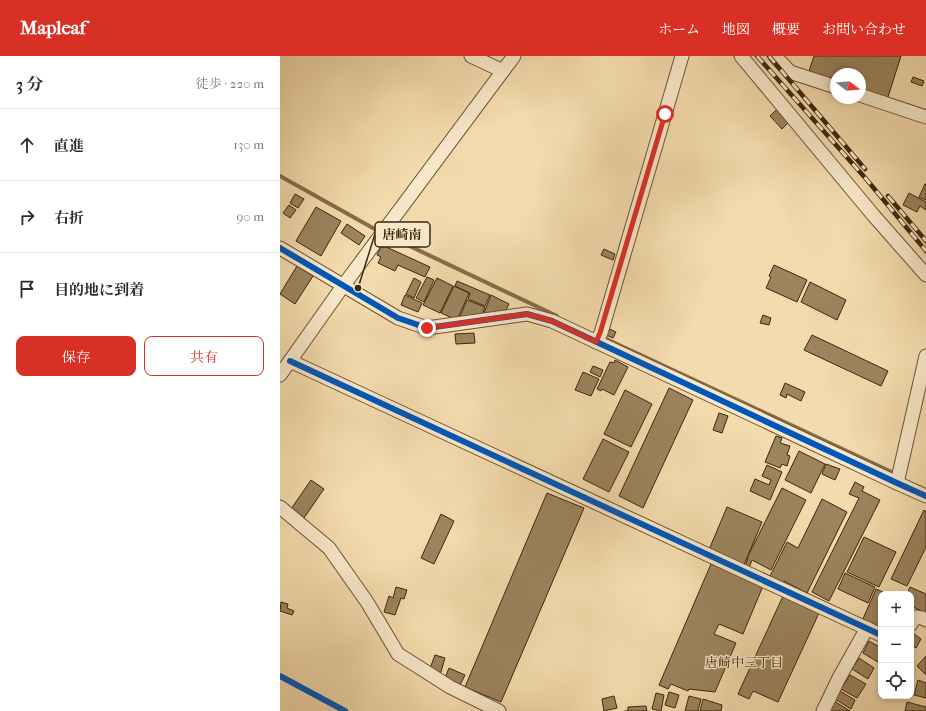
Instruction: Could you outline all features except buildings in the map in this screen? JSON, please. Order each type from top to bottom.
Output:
[{"type":"street","points":[[471,56],[503,71]]},
{"type":"street","points":[[280,375],[343,286],[514,56]]},
{"type":"street","points":[[596,342],[600,333],[682,56]]},
{"type":"street","points":[[741,56],[926,275]]},
{"type":"street","points":[[775,56],[790,72],[830,85]]},
{"type":"street","points":[[866,97],[926,117]]},
{"type":"street","points":[[280,248],[398,318],[427,328],[527,314],[552,321],[926,496]]},
{"type":"street","points":[[897,483],[926,356]]},
{"type":"street","points":[[290,361],[878,634]]},
{"type":"street","points":[[280,507],[329,548],[366,602],[398,654],[450,686],[499,711]]},
{"type":"street","points":[[914,619],[915,617],[926,620]]},
{"type":"street","points":[[823,711],[839,678],[867,628]]},
{"type":"waterway","points":[[280,176],[380,232],[557,316]]},
{"type":"waterway","points":[[602,337],[896,474]]},
{"type":"railway","points":[[757,56],[867,180],[926,251]]},
{"type":"railway","points":[[769,56],[865,169]]},
{"type":"railway","points":[[888,196],[926,241]]},
{"type":"cycle path","points":[[280,248],[398,318],[427,328],[527,314],[552,321],[926,496]]},
{"type":"cycle path","points":[[290,361],[878,634]]},
{"type":"cycle path","points":[[280,676],[345,711]]},
{"type":"place","name":"唐崎南","points":[[358,288]]},
{"type":"district","name":"唐崎中三丁目","points":[[744,662]]},
{"type":"route","points":[[427,328],[527,314],[552,321],[596,342],[600,333],[665,114]]}]
